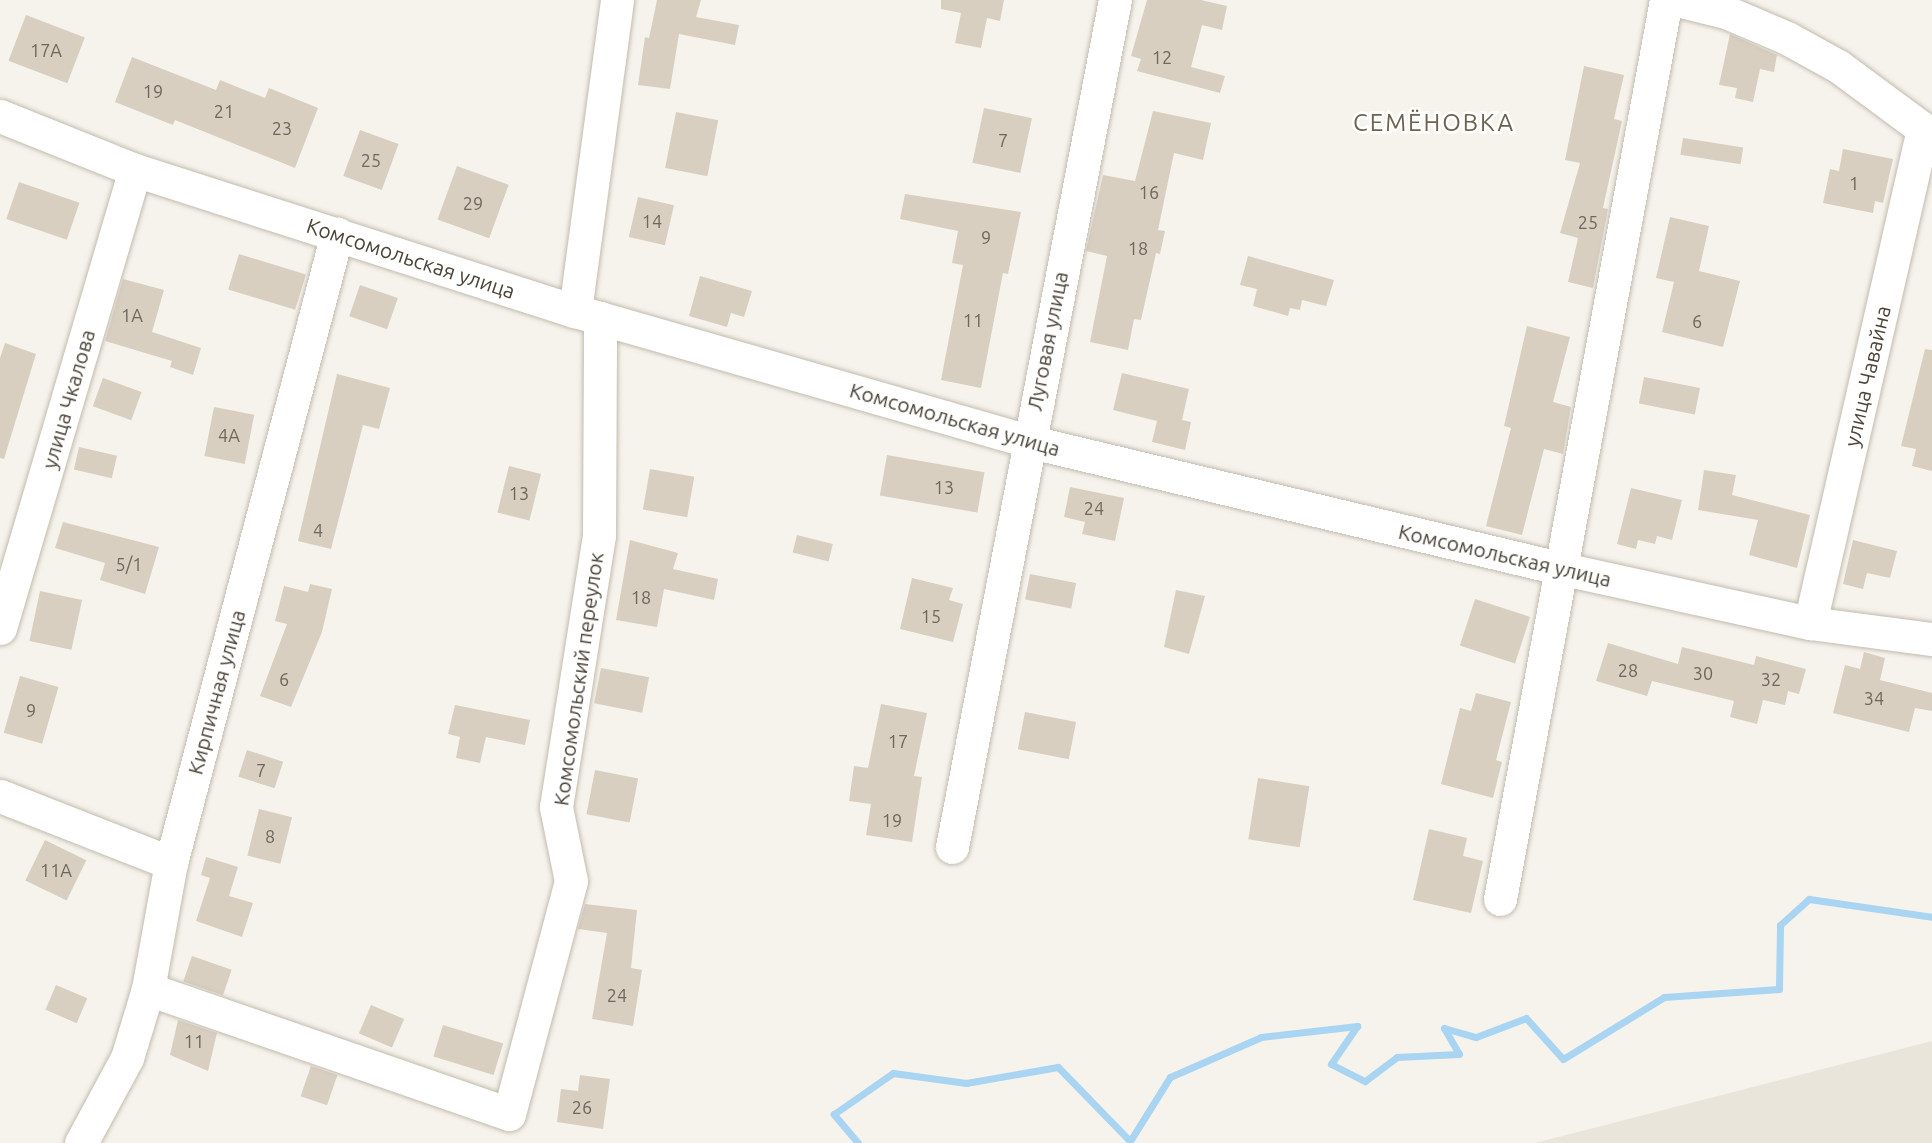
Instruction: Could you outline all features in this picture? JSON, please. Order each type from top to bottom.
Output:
[{"type":"street","name":"Комсомольский переулок","points":[[148,989],[509,1114],[571,881],[556,807],[599,535],[588,314],[617,0]]},
{"type":"street","name":"Луговая улица","points":[[952,847],[1027,441],[1115,0]]},
{"type":"street","points":[[1500,898],[1666,0]]},
{"type":"street","name":"улица Чавайна","points":[[1677,0],[1726,12],[1787,38],[1838,66],[1923,129],[1810,623]]},
{"type":"street","name":"Комсомольская улица","points":[[0,116],[135,170],[588,314],[1027,441],[1559,568],[1810,623],[1932,639]]},
{"type":"street","name":"улица Чкалова","points":[[0,628],[135,170]]},
{"type":"street","name":"Кирпичная улица","points":[[81,1143],[127,1058],[148,989],[171,863],[337,234]]},
{"type":"street","points":[[0,796],[171,863]]},
{"type":"shaded area","points":[[1932,1041],[1932,1143],[1535,1143]]},
{"type":"building","points":[[657,0],[701,0],[696,17],[739,25],[735,45],[679,34],[670,89],[638,85],[645,37],[649,38]]},
{"type":"building","points":[[941,0],[1004,0],[1000,21],[987,18],[981,48],[955,43],[961,13],[941,9]]},
{"type":"building","points":[[1147,0],[1201,0],[1227,6],[1222,30],[1202,25],[1191,67],[1225,76],[1220,93],[1137,71],[1141,59],[1131,56]]},
{"type":"building","points":[[26,15],[85,38],[67,83],[8,61]]},
{"type":"building","points":[[1730,34],[1777,55],[1774,72],[1760,69],[1753,102],[1735,98],[1737,88],[1719,85]]},
{"type":"building","points":[[132,57],[216,90],[220,80],[265,98],[269,88],[318,108],[295,168],[175,120],[173,125],[115,102]]},
{"type":"building","points":[[1584,66],[1624,75],[1614,119],[1622,121],[1603,208],[1608,209],[1593,288],[1568,282],[1578,238],[1560,233],[1580,163],[1565,160]]},
{"type":"building","points":[[984,108],[1032,118],[1020,173],[972,163]]},
{"type":"building","points":[[1153,111],[1211,123],[1203,160],[1174,153],[1158,230],[1165,231],[1160,254],[1156,253],[1141,320],[1134,319],[1128,350],[1090,342],[1107,256],[1086,251],[1103,175],[1135,181]]},
{"type":"building","points":[[676,112],[718,120],[707,176],[665,168]]},
{"type":"building","points":[[360,130],[399,144],[382,190],[343,176]]},
{"type":"building","points":[[1683,138],[1743,148],[1741,164],[1680,155]]},
{"type":"building","points":[[1843,149],[1893,159],[1883,203],[1875,201],[1873,213],[1823,203],[1830,169],[1839,171]]},
{"type":"building","points":[[457,166],[509,185],[489,238],[438,220]]},
{"type":"building","points":[[19,182],[80,203],[67,240],[6,219]]},
{"type":"building","points":[[905,194],[1021,212],[1008,274],[1003,273],[981,388],[941,380],[963,265],[952,263],[958,231],[900,219]]},
{"type":"building","points":[[638,197],[674,205],[665,245],[629,237]]},
{"type":"building","points":[[1670,217],[1709,226],[1699,271],[1740,281],[1723,347],[1662,332],[1674,282],[1656,278]]},
{"type":"building","points":[[239,254],[306,274],[295,310],[228,289]]},
{"type":"building","points":[[1248,256],[1334,280],[1326,306],[1302,300],[1300,310],[1290,308],[1288,316],[1253,306],[1257,289],[1240,285]]},
{"type":"building","points":[[700,276],[752,291],[744,317],[731,313],[727,327],[689,316]]},
{"type":"building","points":[[123,279],[164,290],[152,332],[201,348],[193,375],[170,367],[172,361],[105,341]]},
{"type":"building","points":[[360,285],[398,298],[387,329],[349,316]]},
{"type":"building","points":[[1527,326],[1570,337],[1553,402],[1571,407],[1563,454],[1544,449],[1522,535],[1486,526],[1511,428],[1504,426]]},
{"type":"building","points":[[5,343],[36,354],[4,459],[0,458],[0,358]]},
{"type":"building","points":[[1925,349],[1932,350],[1932,471],[1912,466],[1916,449],[1901,446]]},
{"type":"building","points":[[1122,373],[1189,389],[1182,420],[1191,422],[1185,450],[1152,442],[1157,421],[1113,410]]},
{"type":"building","points":[[337,374],[390,388],[379,429],[363,425],[331,549],[298,541]]},
{"type":"building","points":[[1644,377],[1700,388],[1695,414],[1639,404]]},
{"type":"building","points":[[103,378],[142,392],[131,420],[93,406]]},
{"type":"building","points":[[214,407],[254,415],[245,464],[204,456]]},
{"type":"building","points":[[79,447],[117,456],[112,478],[74,469]]},
{"type":"building","points":[[887,455],[984,472],[977,513],[880,495]]},
{"type":"building","points":[[509,466],[541,474],[529,521],[497,513]]},
{"type":"building","points":[[650,469],[694,477],[687,517],[643,509]]},
{"type":"building","points":[[1704,470],[1736,475],[1732,495],[1810,515],[1797,568],[1749,555],[1758,520],[1698,510]]},
{"type":"building","points":[[1070,487],[1124,498],[1115,541],[1082,534],[1085,522],[1064,517]]},
{"type":"building","points":[[1631,488],[1682,500],[1672,540],[1657,536],[1655,544],[1638,540],[1636,549],[1617,544]]},
{"type":"building","points":[[63,522],[159,547],[145,594],[100,580],[105,563],[55,548]]},
{"type":"building","points":[[797,535],[833,544],[829,561],[793,552]]},
{"type":"building","points":[[630,540],[678,553],[673,569],[718,579],[714,600],[664,589],[657,627],[616,620]]},
{"type":"building","points":[[1853,540],[1897,551],[1890,578],[1867,573],[1863,589],[1843,584]]},
{"type":"building","points":[[1030,574],[1076,583],[1071,608],[1025,600]]},
{"type":"building","points":[[912,578],[953,588],[949,600],[963,604],[953,642],[900,629]]},
{"type":"building","points":[[310,584],[332,589],[322,632],[291,707],[260,696],[287,624],[275,621],[284,586],[308,592]]},
{"type":"building","points":[[1176,590],[1205,596],[1189,654],[1164,647]]},
{"type":"building","points":[[40,591],[82,600],[71,650],[29,641]]},
{"type":"building","points":[[1475,599],[1530,617],[1515,664],[1460,646]]},
{"type":"building","points":[[1608,643],[1678,664],[1682,647],[1754,665],[1756,656],[1806,669],[1799,694],[1788,691],[1785,705],[1763,700],[1757,724],[1730,717],[1734,701],[1652,681],[1647,696],[1596,681]]},
{"type":"building","points":[[1864,652],[1885,658],[1880,680],[1932,693],[1932,711],[1915,708],[1909,732],[1833,713],[1845,665],[1860,669]]},
{"type":"building","points":[[601,668],[649,677],[642,713],[594,703]]},
{"type":"building","points":[[20,676],[58,687],[42,744],[4,733]]},
{"type":"building","points":[[1476,693],[1511,702],[1496,760],[1502,762],[1493,798],[1441,784],[1460,708],[1471,711]]},
{"type":"building","points":[[881,704],[927,713],[914,776],[922,777],[912,842],[866,835],[871,804],[849,801],[854,766],[868,768]]},
{"type":"building","points":[[455,705],[530,720],[525,745],[486,737],[480,763],[456,758],[460,737],[448,734]]},
{"type":"building","points":[[1025,712],[1076,722],[1069,759],[1018,749]]},
{"type":"building","points":[[247,750],[283,762],[274,788],[238,777]]},
{"type":"building","points":[[595,770],[638,778],[630,823],[586,814]]},
{"type":"building","points":[[1258,778],[1309,786],[1300,847],[1248,839]]},
{"type":"building","points":[[259,809],[292,817],[280,864],[247,856]]},
{"type":"building","points":[[1429,829],[1467,838],[1463,856],[1483,861],[1471,913],[1413,900]]},
{"type":"building","points":[[45,840],[86,860],[67,901],[25,880]]},
{"type":"building","points":[[206,857],[238,867],[229,896],[253,903],[242,937],[196,921],[210,878],[201,875]]},
{"type":"building","points":[[585,904],[637,910],[631,968],[642,970],[633,1026],[592,1019],[607,933],[578,929]]},
{"type":"building","points":[[192,956],[232,970],[223,995],[183,982]]},
{"type":"building","points":[[56,985],[87,998],[77,1023],[45,1010]]},
{"type":"building","points":[[371,1005],[404,1019],[392,1048],[359,1034]]},
{"type":"building","points":[[178,1020],[217,1033],[208,1071],[170,1055]]},
{"type":"building","points":[[443,1025],[503,1043],[494,1075],[433,1057]]},
{"type":"building","points":[[311,1066],[337,1075],[327,1105],[301,1096]]},
{"type":"building","points":[[580,1075],[610,1079],[603,1129],[557,1122],[561,1089],[578,1091]]},
{"type":"waterway","points":[[858,1143],[834,1114],[893,1073],[966,1083],[1058,1067],[1130,1141],[1170,1077],[1261,1037],[1357,1026],[1331,1064],[1365,1081],[1397,1057],[1459,1054],[1444,1028],[1476,1037],[1526,1018],[1563,1059],[1664,997],[1779,989],[1780,925],[1809,899],[1932,917]]},
{"type":"district","name":"СЕМЁНОВКА","points":[[1434,123]]}]
